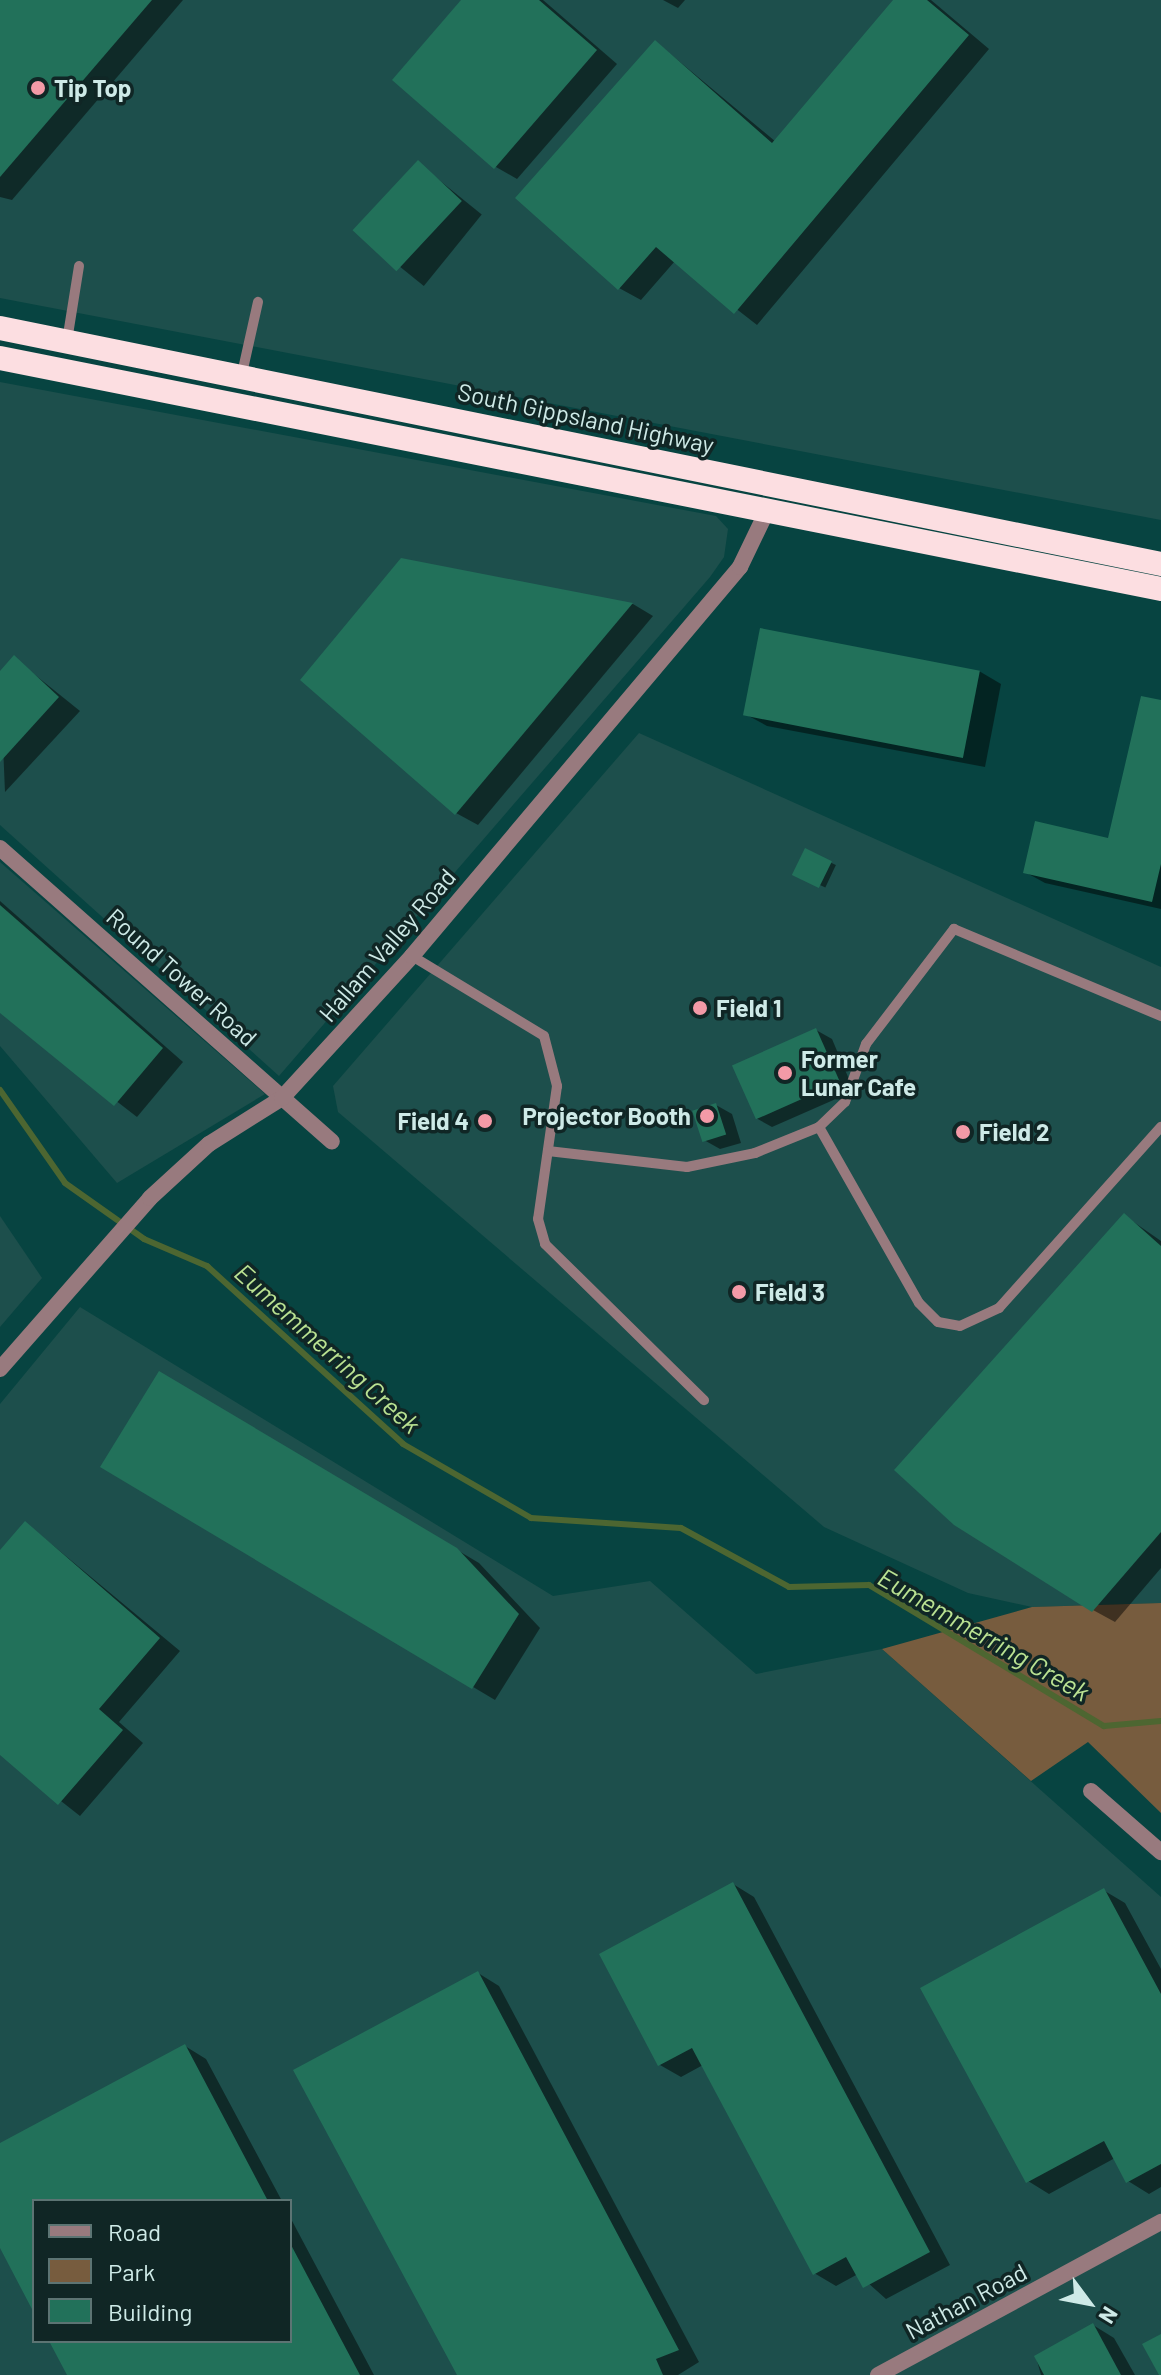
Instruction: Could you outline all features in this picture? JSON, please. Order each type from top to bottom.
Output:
[{"type":"highway","name":"South Gippsland Highway","points":[[0,328],[1161,564]]},
{"type":"highway","points":[[60,369],[67,341]]},
{"type":"highway","points":[[0,358],[1161,589]]},
{"type":"highway","points":[[233,405],[241,378]]},
{"type":"highway","points":[[466,450],[472,424]]},
{"type":"highway","points":[[767,511],[774,486]]},
{"type":"highway","points":[[1088,576],[1093,550]]},
{"type":"street","name":"Hallam Valley Road","points":[[0,1369],[150,1198],[230,1129],[282,1098],[412,956],[740,567],[767,511]]},
{"type":"street","name":"Round Tower Road","points":[[0,848],[332,1142]]},
{"type":"street","points":[[1091,1791],[1161,1852]]},
{"type":"street","name":"Nathan Road","points":[[878,2375],[1161,2222]]},
{"type":"lane","points":[[67,341],[79,266]]},
{"type":"lane","points":[[241,378],[258,302]]},
{"type":"lane","points":[[548,1151],[708,1165],[819,1127],[845,1102],[866,1044],[954,929],[1161,1016]]},
{"type":"lane","points":[[412,956],[544,1036],[557,1079],[538,1219],[545,1244],[704,1400]]},
{"type":"lane","points":[[819,1127],[919,1303],[938,1322],[960,1326],[999,1308],[1161,1127]]},
{"type":"shaded area","points":[[0,0],[1161,0],[1161,520],[0,298]]},
{"type":"shaded area","points":[[0,382],[716,516],[728,529],[724,557],[710,577],[279,1076],[0,825]]},
{"type":"shaded area","points":[[639,733],[1161,967],[1161,1603],[1032,1607],[968,1593],[824,1527],[338,1112],[333,1086]]},
{"type":"shaded area","points":[[0,862],[265,1094],[117,1183],[0,1046]]},
{"type":"shaded area","points":[[0,1216],[42,1278],[0,1327]]},
{"type":"shaded area","points":[[80,1307],[553,1596],[650,1581],[756,1674],[882,1649],[1161,1897],[1161,2375],[0,2375],[0,1404]]},
{"type":"green space","points":[[1161,1603],[1161,1813],[1088,1742],[1031,1781],[882,1649],[1032,1607]]},
{"type":"building","name":"Tip Top","points":[[0,0],[152,0],[0,177]]},
{"type":"building","points":[[461,0],[539,0],[597,50],[494,169],[392,80]]},
{"type":"building","points":[[893,0],[927,0],[969,35],[734,314],[656,247],[618,290],[515,198],[655,40],[772,143]]},
{"type":"building","points":[[418,160],[462,201],[396,271],[353,230]]},
{"type":"building","points":[[401,558],[633,603],[455,815],[300,680]]},
{"type":"building","points":[[760,628],[980,671],[963,758],[743,715]]},
{"type":"building","points":[[14,655],[59,697],[0,762],[0,671]]},
{"type":"building","points":[[1141,696],[1161,700],[1161,864],[1152,902],[1023,873],[1035,821],[1108,838]]},
{"type":"building","points":[[805,848],[832,861],[819,888],[792,875]]},
{"type":"building","points":[[0,905],[163,1048],[114,1106],[0,1013]]},
{"type":"building","name":"Former Lunar Cafe","points":[[816,1028],[840,1082],[756,1119],[732,1065]]},
{"type":"building","name":"Projector Booth","points":[[716,1103],[726,1134],[702,1142],[692,1111]]},
{"type":"building","points":[[1124,1213],[1161,1246],[1161,1532],[1092,1612],[954,1525],[894,1470]]},
{"type":"building","points":[[159,1371],[457,1548],[519,1614],[472,1689],[100,1467]]},
{"type":"building","points":[[25,1521],[160,1638],[99,1709],[123,1730],[58,1805],[0,1755],[0,1550]]},
{"type":"building","points":[[733,1882],[930,2252],[863,2288],[846,2257],[813,2275],[692,2048],[658,2066],[599,1954]]},
{"type":"building","points":[[1104,1888],[1161,1994],[1161,2164],[1126,2183],[1104,2141],[1026,2183],[920,1988]]},
{"type":"building","points":[[478,1971],[679,2350],[656,2359],[663,2375],[457,2375],[293,2070]]},
{"type":"building","points":[[185,2044],[267,2199],[32,2199],[32,2309],[0,2248],[0,2143]]},
{"type":"building","points":[[292,2247],[360,2375],[67,2375],[50,2343],[292,2343]]},
{"type":"building","points":[[1093,2323],[1121,2375],[1044,2375],[1034,2356]]},
{"type":"building","points":[[1161,2334],[1161,2375],[1159,2375],[1142,2344]]},
{"type":"waterway","name":"Eumemmerring Creek","points":[[0,1090],[65,1183],[144,1239],[207,1266],[403,1444],[531,1518],[681,1528],[789,1587],[869,1585],[1104,1726],[1161,1721]]},
{"type":"place","name":"Tip Top","points":[[38,88]]},
{"type":"place","name":"Field 1","points":[[700,1008]]},
{"type":"place","name":"Former Lunar Cafe","points":[[785,1073]]},
{"type":"place","name":"Projector Booth","points":[[707,1116]]},
{"type":"place","name":"Field 4","points":[[485,1121]]},
{"type":"place","name":"Field 2","points":[[963,1132]]},
{"type":"place","name":"Field 3","points":[[739,1292]]}]
